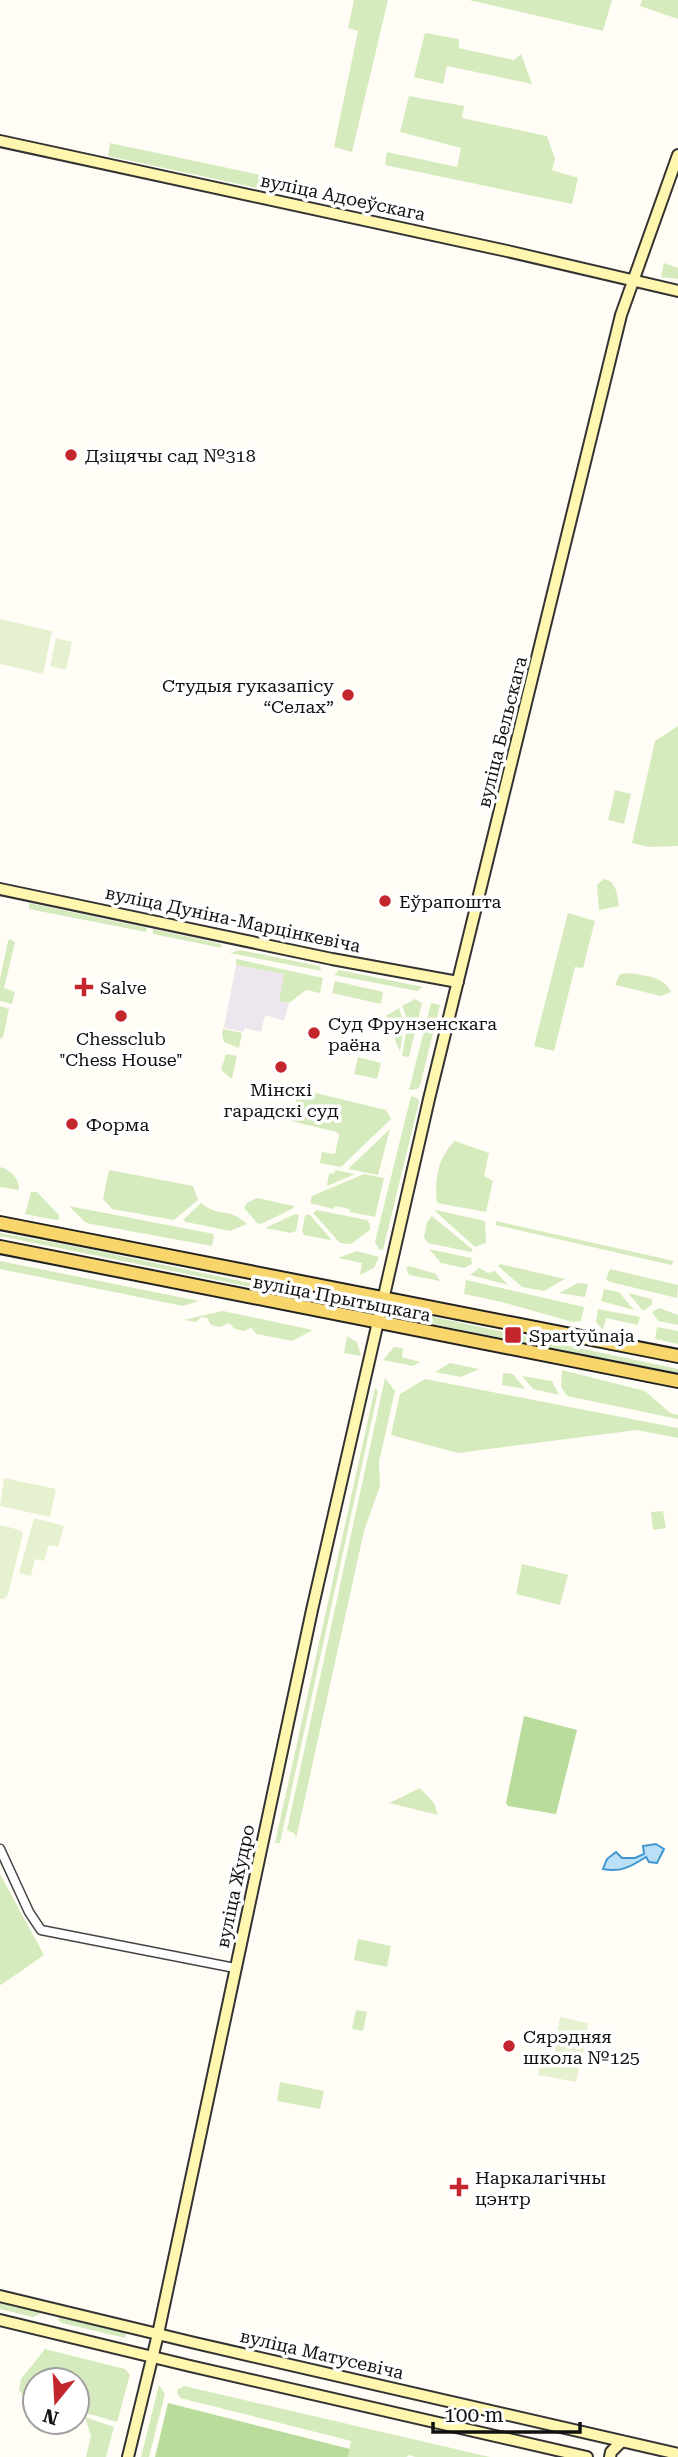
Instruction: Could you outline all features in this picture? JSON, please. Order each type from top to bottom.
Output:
[{"type":"main road","name":"вуліца Адоеўскага","points":[[0,141],[482,245],[678,291]]},
{"type":"main road","name":"вуліца Бельскага","points":[[377,1322],[619,325],[678,155]]},
{"type":"main road","name":"вуліца Дуніна-Марцінкевіча","points":[[0,889],[332,959],[458,982]]},
{"type":"main road","name":"вуліца Прытыцкага","points":[[0,1223],[678,1356]]},
{"type":"main road","name":"вуліца Прытыцкага","points":[[0,1247],[678,1381]]},
{"type":"main road","name":"вуліца Жудро","points":[[128,2457],[158,2334],[312,1610],[377,1322]]},
{"type":"main road","name":"вуліца Матусевіча","points":[[0,2296],[678,2454]]},
{"type":"main road","points":[[0,2320],[587,2457]]},
{"type":"main road","points":[[610,2457],[611,2452],[622,2441]]},
{"type":"street","points":[[0,1849],[29,1912],[41,1930],[236,1968]]},
{"type":"shaded area","points":[[236,965],[285,974],[280,1000],[289,1003],[284,1021],[265,1015],[261,1032],[245,1028],[243,1032],[224,1028]]},
{"type":"green space","points":[[354,0],[388,0],[352,152],[334,147],[358,31],[348,28]]},
{"type":"green space","points":[[469,0],[612,0],[603,31]]},
{"type":"green space","points":[[642,0],[678,0],[678,19],[640,6]]},
{"type":"green space","points":[[425,33],[459,39],[459,48],[514,60],[521,54],[532,84],[447,66],[443,84],[414,77]]},
{"type":"green space","points":[[409,96],[464,106],[462,118],[547,136],[555,159],[552,170],[578,178],[572,204],[385,165],[387,152],[457,167],[461,148],[400,132]]},
{"type":"green space","points":[[110,143],[261,175],[257,188],[108,156]]},
{"type":"green space","points":[[664,263],[678,268],[678,279],[661,277]]},
{"type":"green space","points":[[0,619],[52,631],[43,674],[0,664]]},
{"type":"green space","points":[[56,638],[72,642],[66,670],[50,666]]},
{"type":"green space","points":[[678,726],[678,846],[649,847],[632,843],[655,741]]},
{"type":"green space","points":[[615,790],[631,794],[624,824],[608,820]]},
{"type":"green space","points":[[604,879],[614,886],[619,906],[599,910],[597,885]]},
{"type":"green space","points":[[29,903],[147,928],[146,932],[29,909]]},
{"type":"green space","points":[[568,913],[595,921],[583,968],[575,967],[554,1051],[534,1046]]},
{"type":"green space","points":[[153,929],[221,944],[222,948],[153,934]]},
{"type":"green space","points":[[10,939],[15,942],[4,988],[15,992],[12,1004],[0,1001],[0,979]]},
{"type":"green space","points":[[240,950],[319,966],[322,971],[230,953]]},
{"type":"green space","points":[[236,959],[323,978],[320,993],[306,990],[289,1003],[279,1001],[284,974],[236,965]]},
{"type":"green space","points":[[339,970],[423,987],[417,991],[334,975]]},
{"type":"green space","points":[[630,973],[659,980],[671,992],[661,996],[615,985],[620,974]]},
{"type":"green space","points":[[233,977],[223,1029],[242,1033],[239,1048],[224,1042],[222,1034]]},
{"type":"green space","points":[[335,981],[383,992],[381,1004],[332,993]]},
{"type":"green space","points":[[415,999],[422,1003],[409,1057],[402,1056],[408,1021],[402,1006]]},
{"type":"green space","points":[[431,1003],[440,1005],[420,1086],[409,1090]]},
{"type":"green space","points":[[0,1006],[9,1009],[3,1037],[0,1039]]},
{"type":"green space","points":[[399,1008],[404,1023],[400,1052],[386,1016]]},
{"type":"green space","points":[[226,1054],[237,1056],[232,1079],[221,1070]]},
{"type":"green space","points":[[358,1057],[381,1063],[377,1079],[354,1074]]},
{"type":"green space","points":[[299,1089],[386,1110],[391,1119],[341,1167],[320,1163],[322,1152],[335,1154],[339,1135],[337,1132],[291,1121]]},
{"type":"green space","points":[[411,1096],[419,1102],[383,1250],[379,1249],[375,1242]]},
{"type":"green space","points":[[390,1129],[378,1175],[348,1169]]},
{"type":"green space","points":[[455,1141],[489,1153],[484,1176],[493,1181],[486,1212],[437,1203],[438,1169]]},
{"type":"green space","points":[[0,1167],[14,1175],[19,1190],[0,1187]]},
{"type":"green space","points":[[109,1170],[193,1186],[198,1200],[174,1220],[112,1209],[103,1199]]},
{"type":"green space","points":[[335,1170],[355,1174],[327,1186],[329,1173],[334,1174]]},
{"type":"green space","points":[[364,1174],[384,1178],[375,1217],[350,1212],[349,1209],[335,1206],[333,1209],[310,1203],[312,1196]]},
{"type":"green space","points":[[31,1192],[37,1192],[59,1215],[59,1219],[25,1214]]},
{"type":"green space","points":[[257,1198],[294,1208],[261,1224],[257,1223],[244,1208],[247,1203]]},
{"type":"green space","points":[[201,1203],[213,1210],[234,1215],[247,1224],[230,1231],[183,1220]]},
{"type":"green space","points":[[69,1206],[214,1234],[212,1246],[86,1223]]},
{"type":"green space","points":[[317,1210],[367,1220],[370,1230],[351,1244],[340,1243],[313,1213]]},
{"type":"green space","points":[[436,1210],[485,1221],[486,1243],[475,1247]]},
{"type":"green space","points":[[295,1214],[299,1215],[296,1231],[291,1233],[265,1228]]},
{"type":"green space","points":[[309,1214],[330,1240],[304,1235],[302,1231],[305,1216]]},
{"type":"green space","points":[[432,1216],[473,1250],[471,1252],[428,1243],[424,1237],[427,1222]]},
{"type":"green space","points":[[496,1221],[674,1261],[671,1265],[496,1225]]},
{"type":"green space","points":[[0,1233],[350,1304],[345,1306],[0,1236]]},
{"type":"green space","points":[[429,1249],[471,1258],[472,1264],[464,1268],[441,1263]]},
{"type":"green space","points":[[357,1251],[379,1257],[374,1268],[360,1275],[362,1263],[338,1258]]},
{"type":"green space","points":[[0,1261],[199,1301],[183,1306],[0,1269]]},
{"type":"green space","points":[[500,1264],[565,1279],[544,1291],[522,1287],[498,1266]]},
{"type":"green space","points":[[409,1266],[436,1274],[440,1281],[409,1275],[406,1268]]},
{"type":"green space","points":[[479,1268],[488,1273],[495,1271],[508,1285],[470,1275]]},
{"type":"green space","points":[[610,1269],[678,1285],[677,1298],[610,1282],[606,1279]]},
{"type":"green space","points":[[466,1280],[584,1307],[581,1321],[573,1322],[464,1294]]},
{"type":"green space","points":[[578,1283],[588,1284],[585,1297],[559,1293]]},
{"type":"green space","points":[[604,1289],[619,1292],[634,1310],[601,1301]]},
{"type":"green space","points":[[628,1293],[652,1299],[652,1305],[643,1311]]},
{"type":"green space","points":[[659,1308],[678,1315],[678,1325],[658,1321],[652,1312]]},
{"type":"green space","points":[[598,1309],[640,1317],[638,1325],[606,1318],[603,1330],[596,1322]]},
{"type":"green space","points":[[222,1311],[313,1330],[292,1341],[257,1334],[251,1328],[244,1331],[235,1329],[229,1323],[220,1327],[211,1325],[207,1318],[201,1317],[196,1322],[184,1320]]},
{"type":"green space","points":[[405,1311],[678,1369],[678,1373],[406,1319],[402,1315]]},
{"type":"green space","points":[[657,1327],[678,1331],[678,1344],[655,1339]]},
{"type":"green space","points":[[347,1336],[357,1342],[361,1356],[344,1353]]},
{"type":"green space","points":[[394,1347],[403,1348],[402,1357],[420,1362],[413,1366],[383,1360]]},
{"type":"green space","points":[[450,1363],[479,1369],[461,1377],[435,1372]]},
{"type":"green space","points":[[562,1370],[645,1391],[670,1413],[678,1415],[678,1419],[567,1396],[561,1387]]},
{"type":"green space","points":[[503,1373],[513,1374],[525,1389],[502,1385]]},
{"type":"green space","points":[[522,1376],[552,1381],[559,1395],[533,1389]]},
{"type":"green space","points":[[385,1378],[395,1391],[379,1462],[380,1486],[364,1531],[296,1839],[295,1834],[287,1830]]},
{"type":"green space","points":[[425,1379],[678,1428],[678,1438],[637,1430],[458,1453],[391,1435],[400,1394]]},
{"type":"green space","points":[[375,1388],[378,1391],[280,1843],[275,1843]]},
{"type":"green space","points":[[4,1478],[56,1489],[50,1517],[0,1506]]},
{"type":"green space","points":[[663,1511],[666,1528],[653,1530],[651,1512]]},
{"type":"green space","points":[[34,1518],[64,1526],[58,1547],[49,1545],[44,1561],[35,1559],[31,1576],[19,1573]]},
{"type":"green space","points":[[0,1525],[23,1533],[8,1595],[4,1599],[0,1599]]},
{"type":"green space","points":[[522,1564],[568,1575],[560,1605],[516,1594]]},
{"type":"green space","points":[[524,1716],[577,1730],[556,1814],[508,1806],[506,1803]]},
{"type":"green space","points":[[420,1788],[434,1803],[438,1815],[389,1803]]},
{"type":"green space","points":[[0,1874],[44,1955],[1,1985],[0,1984]]},
{"type":"green space","points":[[358,1939],[391,1946],[387,1967],[354,1960]]},
{"type":"green space","points":[[356,2010],[367,2012],[363,2031],[352,2029]]},
{"type":"green space","points":[[560,2017],[588,2023],[585,2039],[557,2034]]},
{"type":"green space","points":[[557,2037],[585,2043],[582,2059],[554,2054]]},
{"type":"green space","points":[[542,2055],[580,2062],[576,2082],[538,2075]]},
{"type":"green space","points":[[280,2082],[324,2091],[320,2109],[277,2101]]},
{"type":"green space","points":[[0,2300],[38,2310],[40,2314],[33,2317],[0,2309]]},
{"type":"green space","points":[[60,2316],[127,2330],[125,2338],[62,2323],[58,2320]]},
{"type":"green space","points":[[45,2349],[125,2369],[130,2375],[117,2422],[91,2414],[91,2366],[31,2366]]},
{"type":"green space","points":[[159,2385],[165,2394],[149,2457],[141,2457]]},
{"type":"green space","points":[[184,2386],[490,2457],[348,2457],[351,2441],[180,2398],[178,2389]]},
{"type":"green space","points":[[168,2403],[350,2449],[348,2457],[155,2457]]},
{"type":"green space","points":[[91,2419],[114,2427],[106,2457],[86,2457],[91,2436]]},
{"type":"water","points":[[656,1844],[664,1849],[657,1863],[649,1862],[646,1857],[626,1868],[603,1869],[607,1859],[616,1852],[622,1858],[635,1858],[644,1854],[643,1846]]},
{"type":"place","name":"Дзіцячы сад №318","points":[[71,455]]},
{"type":"place","name":"Студыя гуказапісу “Селах”","points":[[348,695]]},
{"type":"place","name":"Еўрапошта","points":[[385,901]]},
{"type":"place","name":"Salve","points":[[84,987]]},
{"type":"place","name":"Chessclub \"Chess House\"","points":[[121,1016]]},
{"type":"place","name":"Суд Фрунзенскага раёна","points":[[314,1033]]},
{"type":"place","name":"Мінскі гарадскі суд","points":[[281,1067]]},
{"type":"place","name":"Форма","points":[[72,1124]]},
{"type":"place","name":"Spartyŭnaja","points":[[513,1335]]},
{"type":"place","name":"Сярэдняя школа №125","points":[[509,2046]]},
{"type":"place","name":"Наркалагічны цэнтр","points":[[459,2187]]}]
